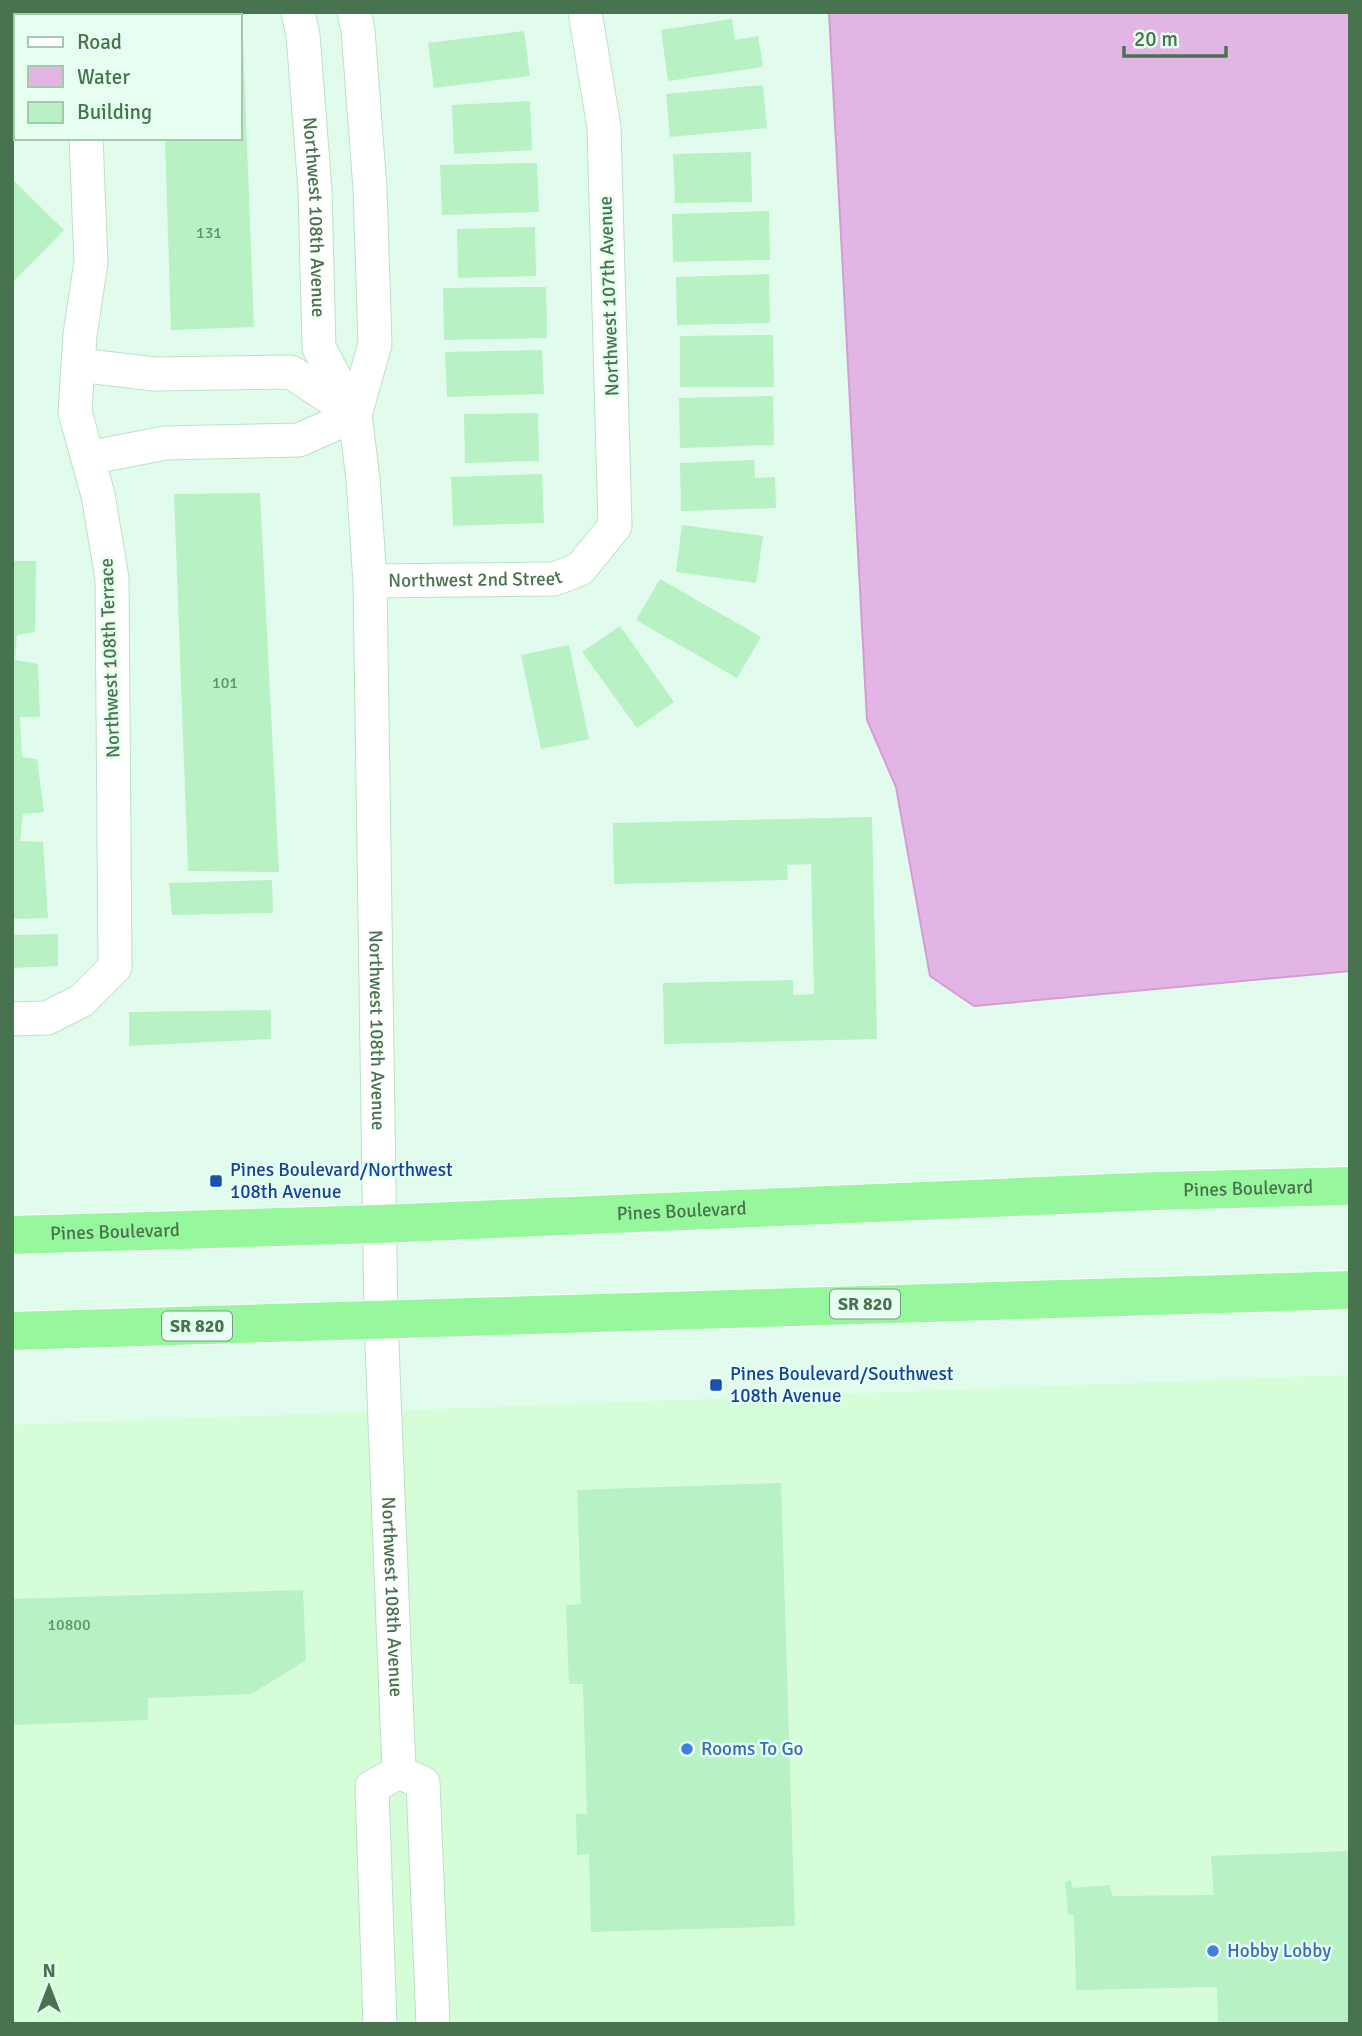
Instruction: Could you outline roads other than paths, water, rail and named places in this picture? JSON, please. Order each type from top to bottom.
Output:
[{"type":"highway","name":"Pines Boulevard","points":[[12,1235],[379,1224],[1131,1192],[1350,1186]]},
{"type":"highway","name":"SR 820","points":[[12,1331],[1350,1290]]},
{"type":"street","name":"Northwest 108th Avenue","points":[[298,12],[303,35],[315,190],[319,348],[355,415],[363,479],[370,581],[381,1320],[399,1772]]},
{"type":"street","name":"Northwest 108th Avenue","points":[[354,12],[358,30],[370,188],[375,344],[355,415]]},
{"type":"street","name":"Northwest 107th Avenue","points":[[580,569],[615,526],[604,127],[585,12]]},
{"type":"street","name":"Northwest 108th Terrace","points":[[12,1019],[47,1018],[81,1002],[115,967],[112,578],[98,495],[75,412],[91,262],[86,140]]},
{"type":"street","points":[[78,365],[155,374],[291,372],[355,415]]},
{"type":"street","points":[[88,458],[164,443],[299,440],[355,415]]},
{"type":"street","name":"Northwest 2nd Street","points":[[370,581],[554,579],[580,569]]},
{"type":"street","points":[[380,2024],[372,1787],[399,1772],[423,1783],[433,2024]]},
{"type":"water","points":[[829,12],[1350,12],[1350,971],[974,1006],[930,976],[896,787],[867,720]]},
{"type":"place","name":"Pines Boulevard/Northwest 108th Avenue","points":[[216,1181]]},
{"type":"place","name":"Pines Boulevard/Southwest 108th Avenue","points":[[716,1385]]},
{"type":"place","name":"Rooms To Go","points":[[687,1749]]},
{"type":"place","name":"Hobby Lobby","points":[[1213,1951]]}]
